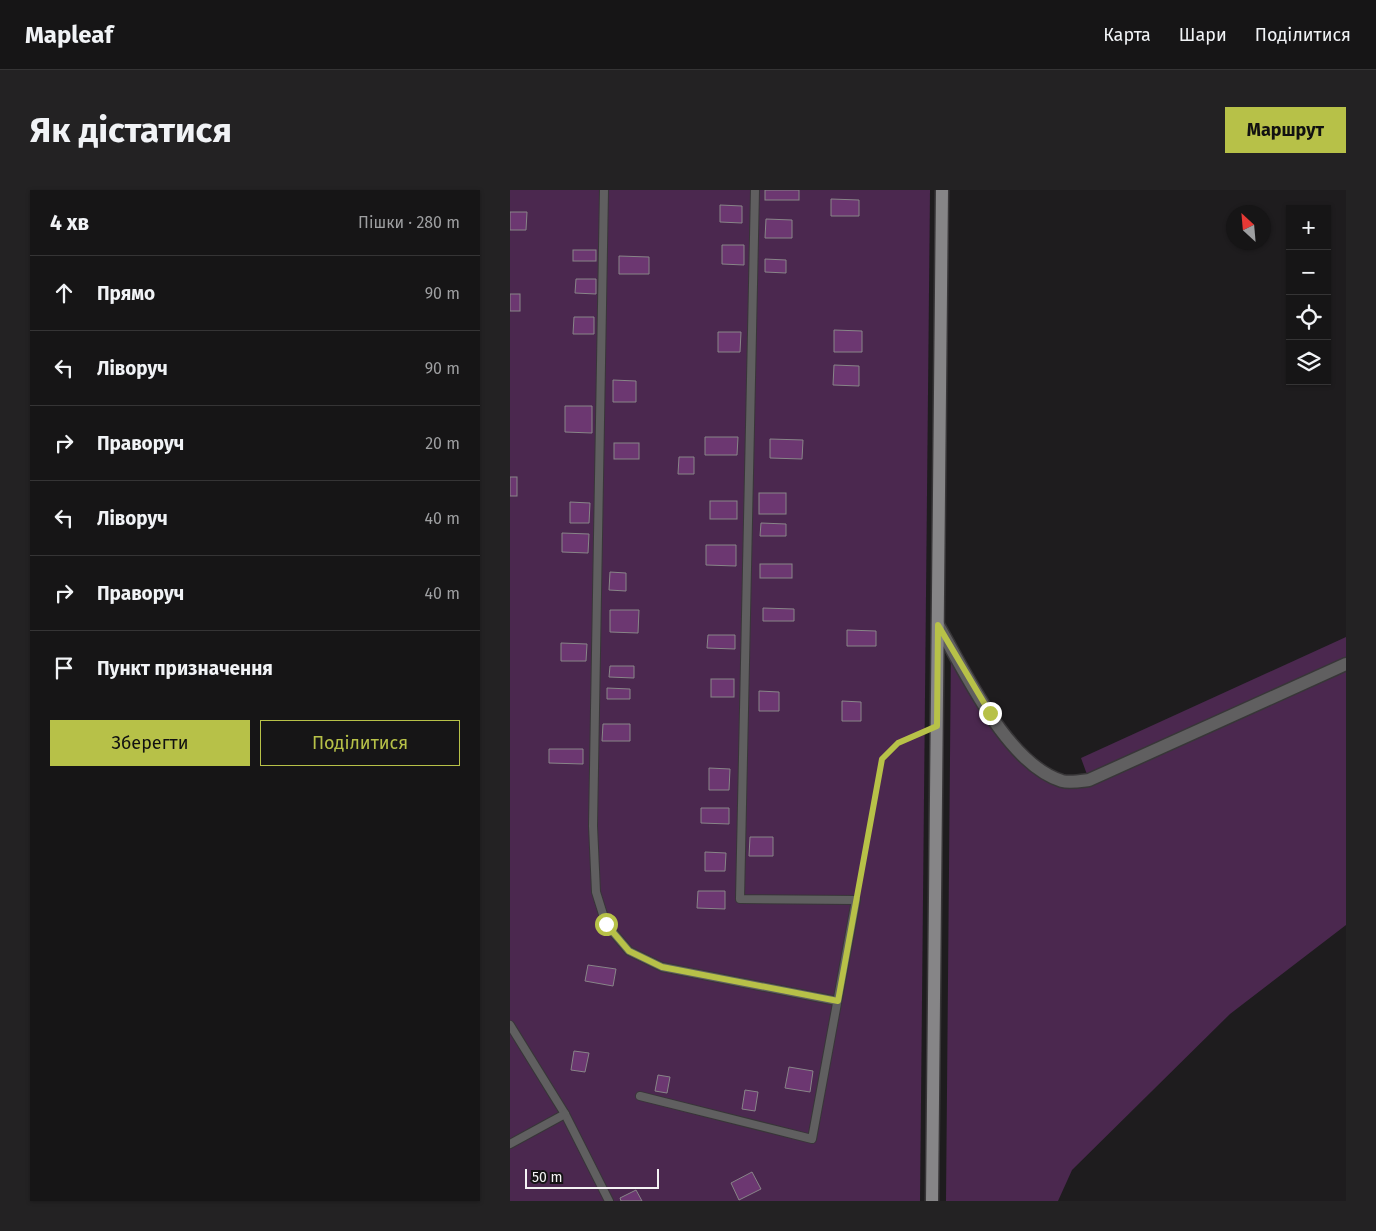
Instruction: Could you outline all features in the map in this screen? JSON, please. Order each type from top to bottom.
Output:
[{"type":"street","points":[[932,1201],[942,190]]},
{"type":"street","points":[[938,625],[990,713],[1012,745],[1039,771],[1064,782],[1089,780],[1346,664]]},
{"type":"lane","points":[[604,190],[593,826],[596,892],[606,924],[629,951],[662,967],[838,1001]]},
{"type":"lane","points":[[640,1096],[812,1139],[856,900],[740,898],[755,190]]},
{"type":"lane","points":[[510,1025],[565,1114],[609,1201]]},
{"type":"lane","points":[[510,1144],[565,1114]]},
{"type":"path","points":[[856,900],[882,759],[898,743],[937,726]]},
{"type":"shaded area","points":[[510,190],[930,190],[920,1201],[510,1201]]},
{"type":"shaded area","points":[[1346,637],[1346,925],[1230,1014],[1072,1170],[1058,1201],[946,1201],[951,647],[990,713],[1039,771],[1089,780],[1081,758]]},
{"type":"building","points":[[765,190],[799,190],[799,200],[765,200]]},
{"type":"building","points":[[831,199],[859,200],[859,216],[831,216]]},
{"type":"building","points":[[720,205],[742,206],[742,223],[720,222]]},
{"type":"building","points":[[510,212],[527,212],[526,230],[510,230]]},
{"type":"building","points":[[766,219],[792,220],[792,238],[765,238]]},
{"type":"building","points":[[722,245],[744,245],[744,265],[722,264]]},
{"type":"building","points":[[573,250],[596,250],[596,261],[573,261]]},
{"type":"building","points":[[619,256],[649,257],[649,274],[619,274]]},
{"type":"building","points":[[765,259],[786,260],[786,273],[765,272]]},
{"type":"building","points":[[576,279],[596,279],[596,294],[575,293]]},
{"type":"building","points":[[510,294],[520,294],[520,311],[510,311]]},
{"type":"building","points":[[574,317],[594,317],[594,334],[573,334]]},
{"type":"building","points":[[834,330],[862,331],[862,352],[834,352]]},
{"type":"building","points":[[718,332],[741,332],[740,352],[718,352]]},
{"type":"building","points":[[834,365],[859,366],[859,386],[833,385]]},
{"type":"building","points":[[613,380],[636,381],[636,402],[613,402]]},
{"type":"building","points":[[565,406],[592,406],[592,433],[565,432]]},
{"type":"building","points":[[705,437],[738,437],[737,455],[705,455]]},
{"type":"building","points":[[770,439],[803,440],[802,459],[770,458]]},
{"type":"building","points":[[614,443],[639,443],[639,459],[614,459]]},
{"type":"building","points":[[679,457],[694,457],[694,474],[678,474]]},
{"type":"building","points":[[510,477],[517,477],[517,496],[510,496]]},
{"type":"building","points":[[759,493],[786,493],[786,514],[759,514]]},
{"type":"building","points":[[710,501],[737,501],[737,519],[710,519]]},
{"type":"building","points":[[570,502],[590,503],[589,523],[570,523]]},
{"type":"building","points":[[761,523],[786,524],[786,536],[760,536]]},
{"type":"building","points":[[562,533],[589,534],[588,553],[562,552]]},
{"type":"building","points":[[706,545],[736,545],[736,566],[706,565]]},
{"type":"building","points":[[760,564],[792,564],[792,578],[760,578]]},
{"type":"building","points":[[610,572],[626,573],[626,591],[609,590]]},
{"type":"building","points":[[763,608],[794,609],[794,621],[763,621]]},
{"type":"building","points":[[610,610],[639,610],[638,633],[610,632]]},
{"type":"building","points":[[847,630],[876,631],[876,646],[847,646]]},
{"type":"building","points":[[708,635],[735,635],[735,649],[707,648]]},
{"type":"building","points":[[561,643],[587,644],[586,661],[561,661]]},
{"type":"building","points":[[610,666],[634,666],[634,678],[609,677]]},
{"type":"building","points":[[711,679],[734,679],[734,697],[711,697]]},
{"type":"building","points":[[607,688],[630,689],[630,699],[607,699]]},
{"type":"building","points":[[759,691],[779,692],[779,711],[759,711]]},
{"type":"building","points":[[842,701],[861,702],[861,721],[842,721]]},
{"type":"building","points":[[603,724],[630,724],[630,741],[602,741]]},
{"type":"building","points":[[549,749],[583,749],[583,764],[549,763]]},
{"type":"building","points":[[709,768],[730,769],[729,790],[709,790]]},
{"type":"building","points":[[701,808],[729,808],[729,824],[701,823]]},
{"type":"building","points":[[750,837],[773,837],[773,856],[749,856]]},
{"type":"building","points":[[705,852],[726,853],[725,871],[705,871]]},
{"type":"building","points":[[698,891],[725,891],[725,909],[697,908]]},
{"type":"building","points":[[588,965],[616,969],[613,986],[585,981]]},
{"type":"building","points":[[574,1051],[589,1053],[585,1072],[571,1070]]},
{"type":"building","points":[[789,1067],[813,1071],[810,1092],[785,1088]]},
{"type":"building","points":[[658,1075],[670,1077],[667,1093],[655,1091]]},
{"type":"building","points":[[745,1090],[758,1092],[755,1111],[742,1109]]},
{"type":"building","points":[[752,1172],[761,1189],[739,1200],[731,1183]]},
{"type":"building","points":[[636,1190],[642,1201],[621,1201],[620,1198]]},
{"type":"route","points":[[606,924],[629,951],[662,967],[838,1001],[882,759],[898,743],[937,726],[938,625],[990,713]]}]
